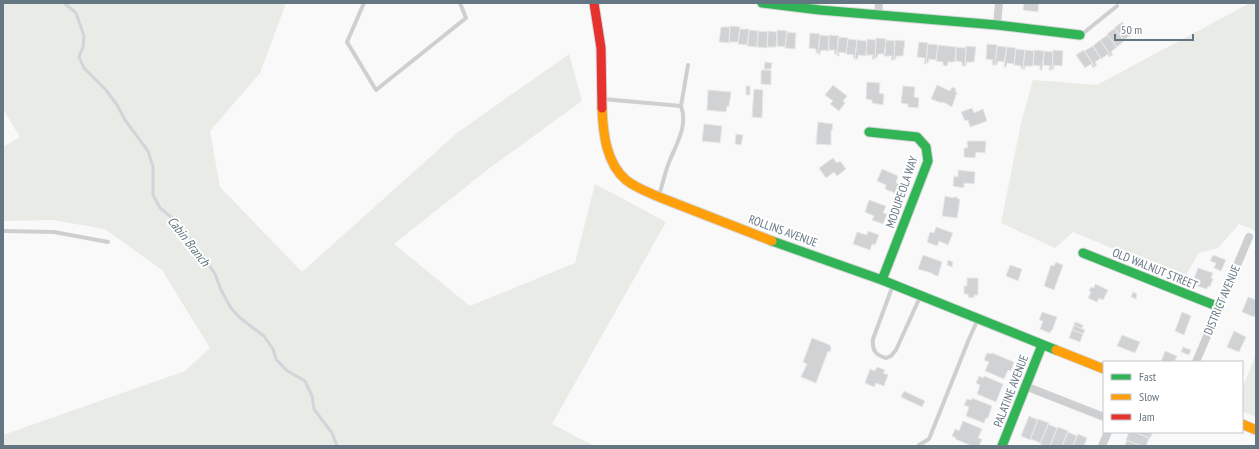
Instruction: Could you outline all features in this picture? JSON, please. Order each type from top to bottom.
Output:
[{"type":"street","name":"ROLLINS AVENUE","points":[[594,3],[601,43],[604,138],[616,168],[629,182],[658,197],[762,237],[894,284],[1103,369]]},
{"type":"street","points":[[762,3],[820,10],[997,25],[1080,35]]},
{"type":"street","points":[[878,15],[879,3]]},
{"type":"street","points":[[997,25],[999,3]]},
{"type":"street","name":"MODUPEOLA WAY","points":[[869,132],[916,137],[926,147],[928,161],[882,280]]},
{"type":"street","name":"DISTRICT AVENUE","points":[[1196,361],[1249,237]]},
{"type":"street","name":"OLD WALNUT STREET","points":[[1083,253],[1219,306]]},
{"type":"street","name":"PALATINE AVENUE","points":[[1002,446],[1042,345]]},
{"type":"street","points":[[1025,386],[1103,417]]},
{"type":"street","points":[[1243,424],[1256,430]]},
{"type":"street","points":[[1102,446],[1108,433]]},
{"type":"lane","points":[[364,3],[347,42],[376,90],[466,18],[460,3]]},
{"type":"lane","points":[[1080,35],[1117,6]]},
{"type":"lane","points":[[658,197],[670,159],[675,150],[684,124],[681,106],[688,65]]},
{"type":"lane","points":[[602,99],[681,106]]},
{"type":"lane","points":[[3,231],[54,232],[108,242]]},
{"type":"lane","points":[[894,284],[873,339],[872,347],[881,356],[886,358],[891,356],[896,350],[921,295]]},
{"type":"lane","points":[[919,445],[929,439],[978,319]]},
{"type":"shaded area","points":[[3,3],[286,3],[260,73],[210,131],[220,187],[302,272],[457,133],[569,54],[582,101],[491,167],[394,244],[470,306],[575,263],[595,184],[666,222],[552,424],[594,446],[3,446],[3,435],[185,371],[210,348],[162,270],[109,232],[104,229],[53,220],[3,221],[3,147],[20,137],[3,109]]},
{"type":"shaded area","points":[[1250,3],[1256,3],[1256,231],[1239,224],[1218,248],[1199,253],[1184,278],[1073,232],[1055,248],[1001,223],[1021,123],[1033,80],[1097,85]]},
{"type":"shaded area","points":[[1256,354],[1256,417],[1243,411],[1243,386]]},
{"type":"building","points":[[1024,3],[1039,3],[1038,12],[1023,10]]},
{"type":"building","points":[[1122,22],[1132,34],[1124,40],[1114,28]]},
{"type":"building","points":[[730,26],[740,27],[738,42],[729,42]]},
{"type":"building","points":[[721,27],[730,27],[729,43],[719,42]]},
{"type":"building","points":[[1115,28],[1124,41],[1117,47],[1107,34]]},
{"type":"building","points":[[740,29],[749,29],[748,45],[738,44]]},
{"type":"building","points":[[749,30],[758,31],[757,47],[747,46]]},
{"type":"building","points":[[777,30],[787,31],[785,47],[777,46]]},
{"type":"building","points":[[758,31],[768,32],[767,48],[757,47]]},
{"type":"building","points":[[768,31],[777,32],[776,47],[767,47]]},
{"type":"building","points":[[787,32],[796,33],[795,49],[785,48]]},
{"type":"building","points":[[810,33],[820,34],[818,53],[816,53],[816,49],[809,48]]},
{"type":"building","points":[[820,35],[829,36],[829,51],[821,50],[820,54],[818,54]]},
{"type":"building","points":[[829,35],[839,36],[837,54],[834,54],[835,50],[828,50]]},
{"type":"building","points":[[1108,35],[1117,47],[1111,52],[1113,55],[1111,56],[1100,40]]},
{"type":"building","points":[[838,37],[848,38],[846,53],[839,52],[839,56],[837,56]]},
{"type":"building","points":[[876,38],[886,39],[885,54],[878,54],[877,58],[875,58]]},
{"type":"building","points":[[848,39],[857,40],[855,59],[853,58],[854,55],[846,54]]},
{"type":"building","points":[[867,39],[876,40],[875,59],[872,59],[873,55],[866,55]]},
{"type":"building","points":[[857,40],[867,41],[866,56],[858,55],[858,59],[855,59]]},
{"type":"building","points":[[886,40],[895,41],[894,60],[891,60],[892,56],[884,56]]},
{"type":"building","points":[[895,40],[905,41],[903,56],[896,56],[896,59],[894,59]]},
{"type":"building","points":[[1100,40],[1111,56],[1109,57],[1108,54],[1101,59],[1093,46]]},
{"type":"building","points":[[919,42],[928,43],[926,64],[924,64],[925,58],[917,57]]},
{"type":"building","points":[[928,44],[938,45],[936,60],[929,59],[928,63],[926,62]]},
{"type":"building","points":[[987,44],[997,45],[995,65],[992,65],[993,60],[986,59]]},
{"type":"building","points":[[938,45],[956,47],[955,62],[948,62],[947,66],[943,65],[943,62],[936,61]]},
{"type":"building","points":[[966,46],[976,47],[974,62],[967,62],[966,66],[965,65]]},
{"type":"building","points":[[997,46],[1007,47],[1004,62],[998,61],[997,65],[995,65]]},
{"type":"building","points":[[1093,46],[1101,58],[1095,62],[1097,65],[1095,67],[1084,51]]},
{"type":"building","points":[[956,47],[966,48],[965,66],[962,66],[962,62],[956,61]]},
{"type":"building","points":[[1007,47],[1016,48],[1014,64],[1007,63],[1006,67],[1004,67]]},
{"type":"building","points":[[1016,49],[1025,50],[1023,69],[1021,69],[1021,66],[1014,65]]},
{"type":"building","points":[[1025,50],[1034,51],[1033,66],[1025,66],[1025,69],[1023,69]]},
{"type":"building","points":[[1034,50],[1044,51],[1042,70],[1040,70],[1040,66],[1033,65]]},
{"type":"building","points":[[1053,50],[1063,51],[1062,66],[1054,65],[1054,69],[1052,69]]},
{"type":"building","points":[[1084,50],[1095,67],[1093,68],[1091,64],[1085,68],[1076,55]]},
{"type":"building","points":[[1044,51],[1053,52],[1052,70],[1049,70],[1050,66],[1043,65]]},
{"type":"building","points":[[765,62],[772,63],[771,69],[764,69]]},
{"type":"building","points":[[771,70],[771,85],[761,84],[761,71]]},
{"type":"building","points":[[867,82],[880,83],[879,93],[884,94],[883,105],[872,103],[872,100],[866,99]]},
{"type":"building","points":[[833,85],[847,96],[843,101],[845,103],[839,111],[830,104],[833,101],[825,95]]},
{"type":"building","points":[[937,85],[950,91],[952,87],[956,89],[955,92],[957,92],[952,107],[945,103],[931,99]]},
{"type":"building","points":[[746,86],[750,86],[750,95],[746,95]]},
{"type":"building","points":[[903,86],[915,87],[914,97],[919,98],[918,108],[908,107],[908,104],[901,103]]},
{"type":"building","points":[[754,89],[763,90],[762,118],[752,117]]},
{"type":"building","points":[[708,90],[731,92],[729,106],[727,106],[726,112],[707,110]]},
{"type":"building","points":[[972,108],[974,113],[983,109],[987,121],[970,127],[968,120],[965,121],[961,112]]},
{"type":"building","points":[[818,122],[833,124],[831,130],[831,145],[816,144]]},
{"type":"building","points":[[704,124],[722,126],[720,143],[702,141]]},
{"type":"building","points":[[736,134],[743,135],[741,145],[735,144]]},
{"type":"building","points":[[986,141],[985,153],[976,152],[975,158],[964,157],[964,148],[968,148],[967,142]]},
{"type":"building","points":[[833,158],[837,163],[840,161],[846,169],[837,176],[834,172],[826,178],[819,168]]},
{"type":"building","points":[[882,169],[898,176],[896,183],[899,184],[895,193],[885,189],[886,185],[877,181]]},
{"type":"building","points":[[958,170],[975,172],[974,184],[964,183],[964,188],[953,186],[954,176],[958,177]]},
{"type":"building","points":[[945,196],[953,198],[957,197],[960,199],[957,218],[942,216]]},
{"type":"building","points":[[869,200],[886,206],[883,213],[887,214],[883,224],[872,220],[874,216],[865,212]]},
{"type":"building","points":[[936,227],[953,233],[948,245],[939,241],[937,246],[927,242],[930,232],[934,233]]},
{"type":"building","points":[[868,231],[879,235],[875,245],[872,244],[870,250],[853,244],[857,232],[867,235]]},
{"type":"building","points":[[923,255],[942,262],[938,276],[918,269]]},
{"type":"building","points":[[1213,255],[1226,260],[1221,271],[1214,268],[1216,263],[1210,261]]},
{"type":"building","points":[[948,260],[953,262],[952,267],[947,265]]},
{"type":"building","points":[[1056,262],[1063,265],[1054,290],[1044,286],[1051,265],[1054,266]]},
{"type":"building","points":[[1010,265],[1022,269],[1018,281],[1006,276]]},
{"type":"building","points":[[1198,268],[1213,273],[1211,278],[1213,279],[1210,287],[1208,286],[1207,289],[1197,286],[1199,280],[1194,278]]},
{"type":"building","points":[[967,278],[978,278],[978,295],[974,295],[974,298],[968,297],[968,294],[964,294],[964,286],[967,286]]},
{"type":"building","points":[[1095,284],[1108,290],[1103,300],[1099,298],[1097,302],[1088,298],[1091,292],[1089,291],[1091,287],[1094,288]]},
{"type":"building","points":[[1133,292],[1137,294],[1136,299],[1131,297]]},
{"type":"building","points":[[1248,297],[1256,300],[1256,313],[1254,317],[1242,312]]},
{"type":"building","points":[[1042,312],[1057,317],[1050,333],[1040,329],[1043,321],[1039,320]]},
{"type":"building","points":[[1182,312],[1191,316],[1184,335],[1175,331]]},
{"type":"building","points":[[1075,322],[1083,325],[1082,329],[1074,325]]},
{"type":"building","points":[[1074,325],[1085,330],[1083,334],[1072,330]]},
{"type":"building","points":[[1072,330],[1083,334],[1080,342],[1069,338]]},
{"type":"building","points":[[1234,331],[1246,337],[1239,352],[1227,347]]},
{"type":"building","points":[[1122,335],[1140,342],[1135,353],[1117,346]]},
{"type":"building","points":[[812,338],[830,345],[831,347],[830,352],[828,351],[816,383],[801,377],[807,364],[803,362]]},
{"type":"building","points":[[1183,347],[1191,350],[1189,355],[1181,352]]},
{"type":"building","points":[[1165,351],[1177,356],[1174,361],[1161,361]]},
{"type":"building","points":[[987,353],[992,353],[1014,362],[1011,371],[1008,370],[1004,379],[985,371],[989,362],[984,360]]},
{"type":"building","points":[[877,367],[885,370],[883,373],[888,375],[884,386],[876,383],[874,387],[865,383],[870,369],[875,371]]},
{"type":"building","points":[[979,376],[983,378],[984,376],[1003,384],[996,402],[977,394],[980,385],[976,383]]},
{"type":"building","points":[[904,391],[925,401],[922,407],[901,397]]},
{"type":"building","points":[[972,398],[992,406],[988,418],[986,418],[984,423],[966,416],[969,407],[964,405],[967,399],[972,400]]},
{"type":"building","points":[[1029,416],[1038,420],[1030,440],[1021,436]]},
{"type":"building","points":[[1038,419],[1049,423],[1041,443],[1031,439],[1030,440]]},
{"type":"building","points":[[963,421],[982,429],[978,438],[982,439],[979,446],[972,446],[955,439],[956,438],[952,436],[955,429],[959,431]]},
{"type":"building","points":[[1048,424],[1057,428],[1050,446],[1046,446],[1040,444]]},
{"type":"building","points":[[1058,427],[1068,431],[1062,446],[1050,446]]},
{"type":"building","points":[[1068,432],[1077,436],[1073,446],[1062,446]]},
{"type":"building","points":[[1129,433],[1136,433],[1149,438],[1146,446],[1126,440]]},
{"type":"building","points":[[1137,433],[1152,433],[1150,438]]},
{"type":"building","points":[[1078,434],[1087,438],[1084,446],[1073,446]]},
{"type":"building","points":[[1127,440],[1142,446],[1125,446]]},
{"type":"waterway","name":"Cabin Branch","points":[[64,3],[76,13],[84,36],[83,47],[79,57],[84,68],[106,90],[117,105],[125,120],[148,151],[153,167],[153,195],[160,208],[176,221],[204,257],[215,274],[221,290],[231,308],[240,318],[264,336],[273,349],[276,359],[286,370],[305,381],[312,396],[314,409],[332,433],[337,446]]},
{"type":"traffic: fast","points":[[762,3],[820,10],[997,25],[1080,35]]},
{"type":"traffic: fast","points":[[869,132],[917,137],[926,147],[928,161],[882,280]]},
{"type":"traffic: fast","points":[[772,241],[882,280],[1056,350]]},
{"type":"traffic: fast","points":[[1083,253],[1219,307]]},
{"type":"traffic: fast","points":[[1002,446],[1042,345]]},
{"type":"traffic: slow","points":[[602,108],[603,127],[607,147],[614,165],[626,180],[638,188],[659,197],[772,241]]},
{"type":"traffic: slow","points":[[1056,350],[1103,369]]},
{"type":"traffic: slow","points":[[1243,424],[1256,430]]},
{"type":"traffic: jam","points":[[594,3],[601,48],[602,108]]}]
